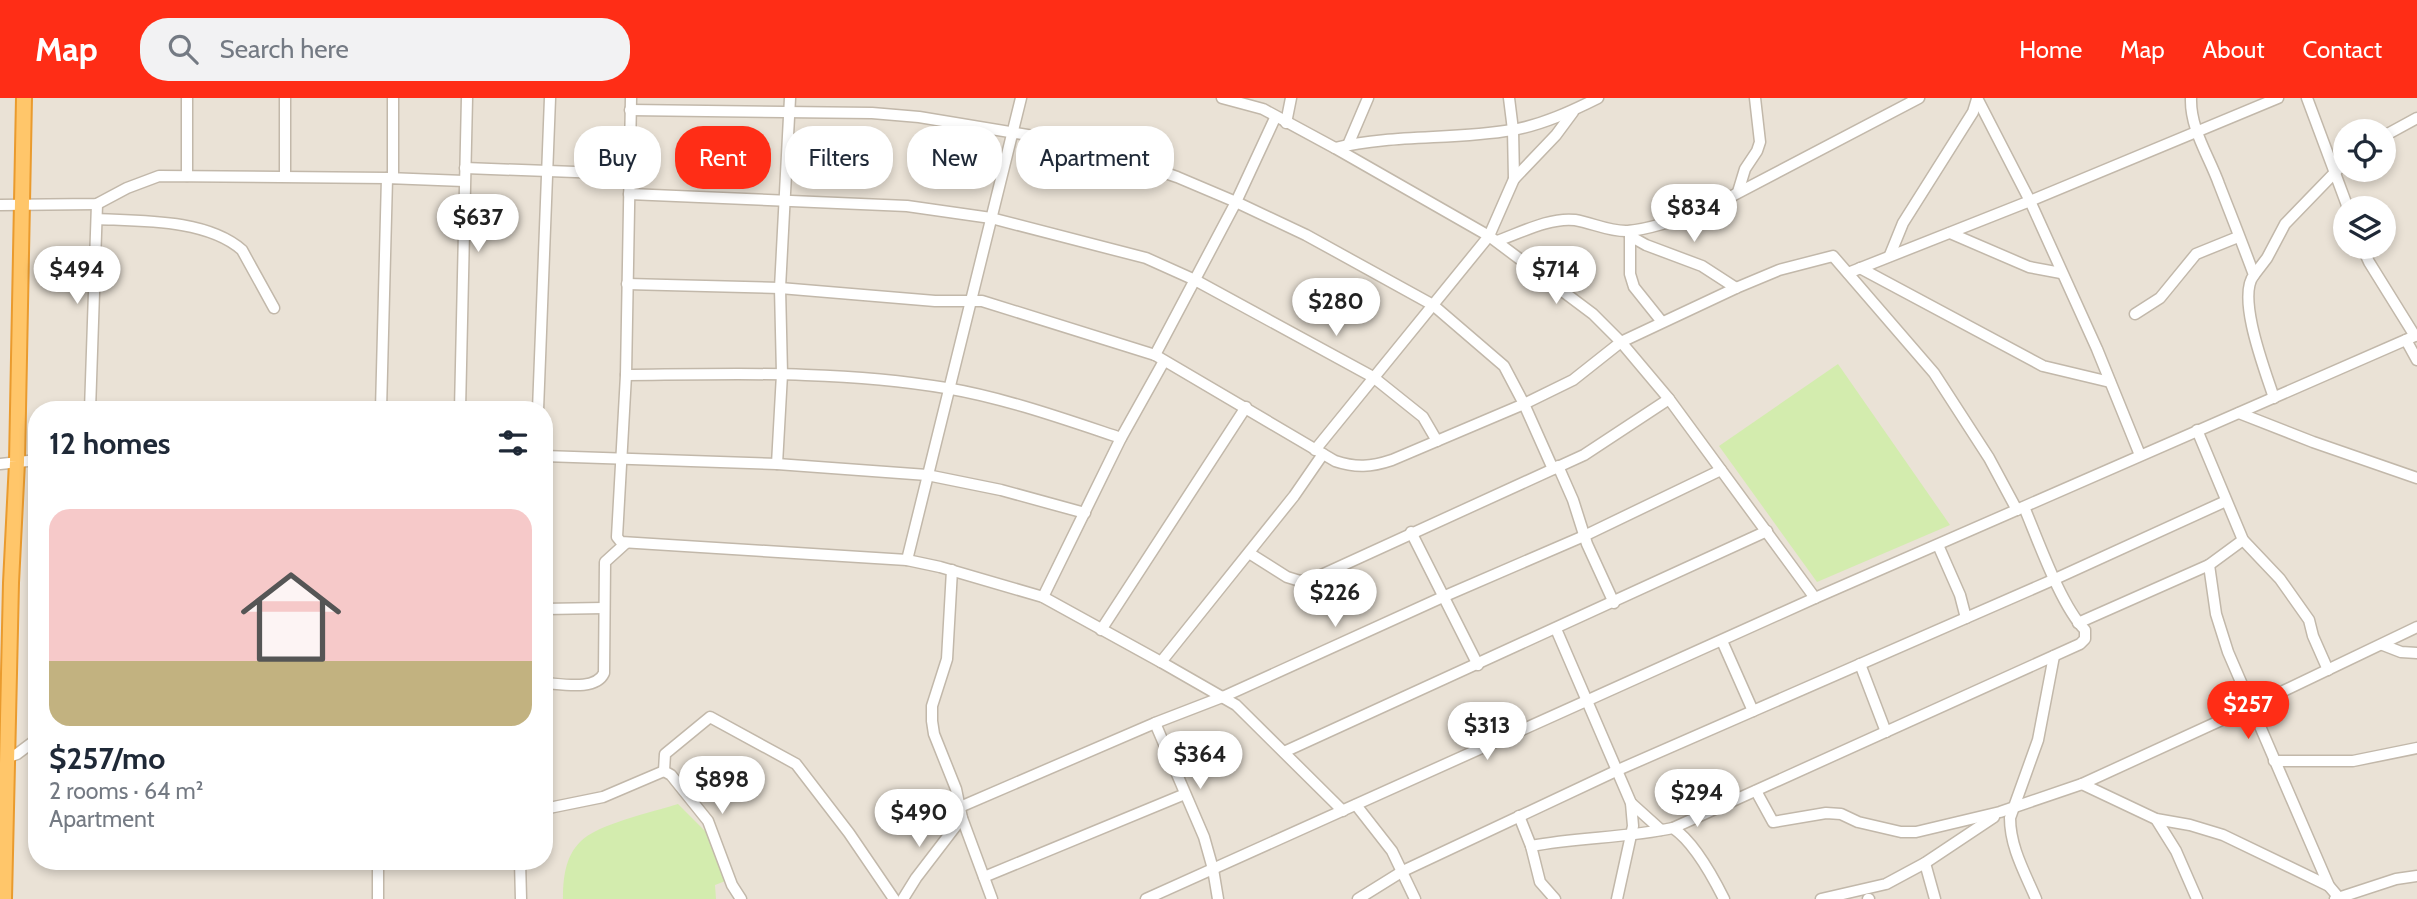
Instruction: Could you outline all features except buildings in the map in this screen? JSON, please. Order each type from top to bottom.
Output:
[{"type":"highway","points":[[4,899],[6,583],[17,462],[24,98]]},
{"type":"street","points":[[187,98],[187,176]]},
{"type":"street","points":[[285,98],[285,176]]},
{"type":"street","points":[[381,401],[393,98]]},
{"type":"street","points":[[460,401],[467,98]]},
{"type":"street","points":[[538,401],[550,98]]},
{"type":"street","points":[[630,126],[631,98]]},
{"type":"street","points":[[777,464],[782,374],[780,288],[790,98]]},
{"type":"street","points":[[907,560],[1021,98]]},
{"type":"street","points":[[1222,98],[1262,104],[1275,118],[1335,148],[1493,239],[1593,314],[1621,342],[1669,399],[1815,598]]},
{"type":"street","points":[[1286,123],[1291,98]]},
{"type":"street","points":[[1348,145],[1368,98]]},
{"type":"street","points":[[1161,662],[1294,496],[1319,452],[1373,377],[1493,239],[1514,180],[1509,98]]},
{"type":"street","points":[[1335,148],[1513,130],[1575,110],[1598,98]]},
{"type":"street","points":[[1738,192],[1745,169],[1760,142],[1755,98]]},
{"type":"street","points":[[1630,233],[1692,214],[1919,98]]},
{"type":"street","points":[[1890,255],[1903,223],[1973,112],[1977,98],[2031,201],[2140,455]]},
{"type":"street","points":[[2191,98],[2192,117],[2197,132],[2254,275]]},
{"type":"street","points":[[1848,273],[2031,201],[2278,98]]},
{"type":"street","points":[[2307,98],[2333,165]]},
{"type":"street","points":[[630,110],[884,114],[954,121],[1058,140],[1177,177],[1236,202],[1348,257],[1433,305],[1504,366],[1573,500],[1584,536],[1614,603]]},
{"type":"street","points":[[1514,180],[1556,135],[1575,110]]},
{"type":"street","points":[[1043,597],[1275,118]]},
{"type":"street","points":[[2396,129],[2417,118]]},
{"type":"street","points":[[465,168],[574,173]]},
{"type":"street","points":[[2274,398],[2252,330],[2249,287],[2285,224],[2333,172]]},
{"type":"street","points":[[0,205],[97,204],[159,176],[464,181]]},
{"type":"street","points":[[629,189],[626,375],[617,537],[621,542],[907,560],[952,570],[1043,597],[1225,696],[1248,715],[1343,811]]},
{"type":"street","points":[[629,194],[907,206],[991,218],[1146,258],[1195,280],[1373,377],[1423,417],[1437,441]]},
{"type":"street","points":[[90,401],[97,204]]},
{"type":"street","points":[[96,219],[163,222],[209,233],[234,243],[242,250],[274,308]]},
{"type":"street","points":[[1493,239],[1573,220],[1630,233],[1647,245],[1690,259],[1737,288]]},
{"type":"street","points":[[1630,233],[1630,274],[1634,287],[1662,322]]},
{"type":"street","points":[[1950,233],[2029,267],[2062,273]]},
{"type":"street","points":[[2135,314],[2160,298],[2196,254],[2238,237]]},
{"type":"street","points":[[627,284],[780,288],[935,301],[971,300],[1051,321],[1160,358],[1319,452],[1346,465],[1360,467],[1375,466],[1524,404],[1573,380],[1621,342],[1737,288],[1779,270],[1833,256],[1934,373],[2020,509],[2078,623],[2085,629],[2085,639],[2054,656],[1673,828],[1531,846]]},
{"type":"street","points":[[2368,259],[2413,337],[2417,360]]},
{"type":"street","points":[[1860,268],[2043,366],[2110,382]]},
{"type":"street","points":[[1146,899],[1815,598],[2413,337]]},
{"type":"street","points":[[626,375],[849,376],[949,388],[1036,410],[1121,438]]},
{"type":"street","points":[[1249,553],[1300,582],[1317,577],[1597,448],[1669,399]]},
{"type":"street","points":[[1101,630],[1246,407]]},
{"type":"street","points":[[2239,413],[2417,478]]},
{"type":"street","points":[[2197,430],[2243,540],[2280,579],[2309,620],[2328,670]]},
{"type":"street","points":[[553,456],[777,464],[927,475],[1001,490],[1085,513]]},
{"type":"street","points":[[0,464],[28,461]]},
{"type":"street","points":[[903,899],[961,813],[1155,723],[1225,696],[1584,536],[1721,470]]},
{"type":"street","points":[[1358,899],[1403,871],[1618,770],[2055,579],[2226,501]]},
{"type":"street","points":[[1284,752],[1767,531]]},
{"type":"street","points":[[1411,532],[1478,665]]},
{"type":"street","points":[[2078,623],[2209,565],[2243,540]]},
{"type":"street","points":[[553,683],[588,684],[602,678],[606,562],[626,543]]},
{"type":"street","points":[[1938,545],[1960,595],[1966,618]]},
{"type":"street","points":[[2209,565],[2220,630],[2250,707],[2329,886],[2338,899],[2417,876]]},
{"type":"street","points":[[952,570],[947,659],[932,706],[932,721],[934,734],[992,899]]},
{"type":"street","points":[[553,609],[604,608]]},
{"type":"street","points":[[1756,790],[1773,822],[1826,813],[1841,814],[1858,822],[1901,832],[1916,832],[2000,813],[2082,784],[2417,628]]},
{"type":"street","points":[[1556,629],[1631,803],[1631,835],[1616,899]]},
{"type":"street","points":[[1722,641],[1753,711]]},
{"type":"street","points":[[2383,645],[2401,652],[2417,653]]},
{"type":"street","points":[[2036,899],[2010,830],[2012,808],[2038,740],[2054,656]]},
{"type":"street","points":[[1860,664],[1886,732]]},
{"type":"street","points":[[664,771],[665,754],[710,717],[776,755],[788,759],[796,764],[849,833],[894,899]]},
{"type":"street","points":[[1155,723],[1204,837],[1218,899]]},
{"type":"street","points":[[4,762],[28,746]]},
{"type":"street","points":[[2274,761],[2353,761],[2417,748]]},
{"type":"street","points":[[553,807],[615,793],[664,771]]},
{"type":"street","points":[[664,771],[671,775],[708,821],[732,885],[741,899]]},
{"type":"street","points":[[2082,784],[2156,819],[2223,835],[2329,886]]},
{"type":"street","points":[[984,877],[1185,794]]},
{"type":"street","points":[[1631,803],[1661,830]]},
{"type":"street","points":[[1356,806],[1403,871],[1415,899]]},
{"type":"street","points":[[1821,899],[1840,893],[1869,896],[2000,813]]},
{"type":"street","points":[[1519,816],[1531,846],[1540,882],[1555,899]]},
{"type":"street","points":[[2156,819],[2176,851],[2197,899]]},
{"type":"street","points":[[1673,828],[1684,836],[1724,899]]},
{"type":"street","points":[[1925,863],[1935,899]]},
{"type":"street","points":[[377,899],[378,870]]},
{"type":"street","points":[[520,870],[520,899]]},
{"type":"shaded area","points":[[0,98],[2417,98],[2417,899],[0,899]]},
{"type":"green space","points":[[1838,364],[1950,525],[1817,582],[1719,446]]},
{"type":"green space","points":[[678,804],[706,832],[728,880],[715,885],[716,899],[563,899],[568,861],[580,842],[612,824]]}]
